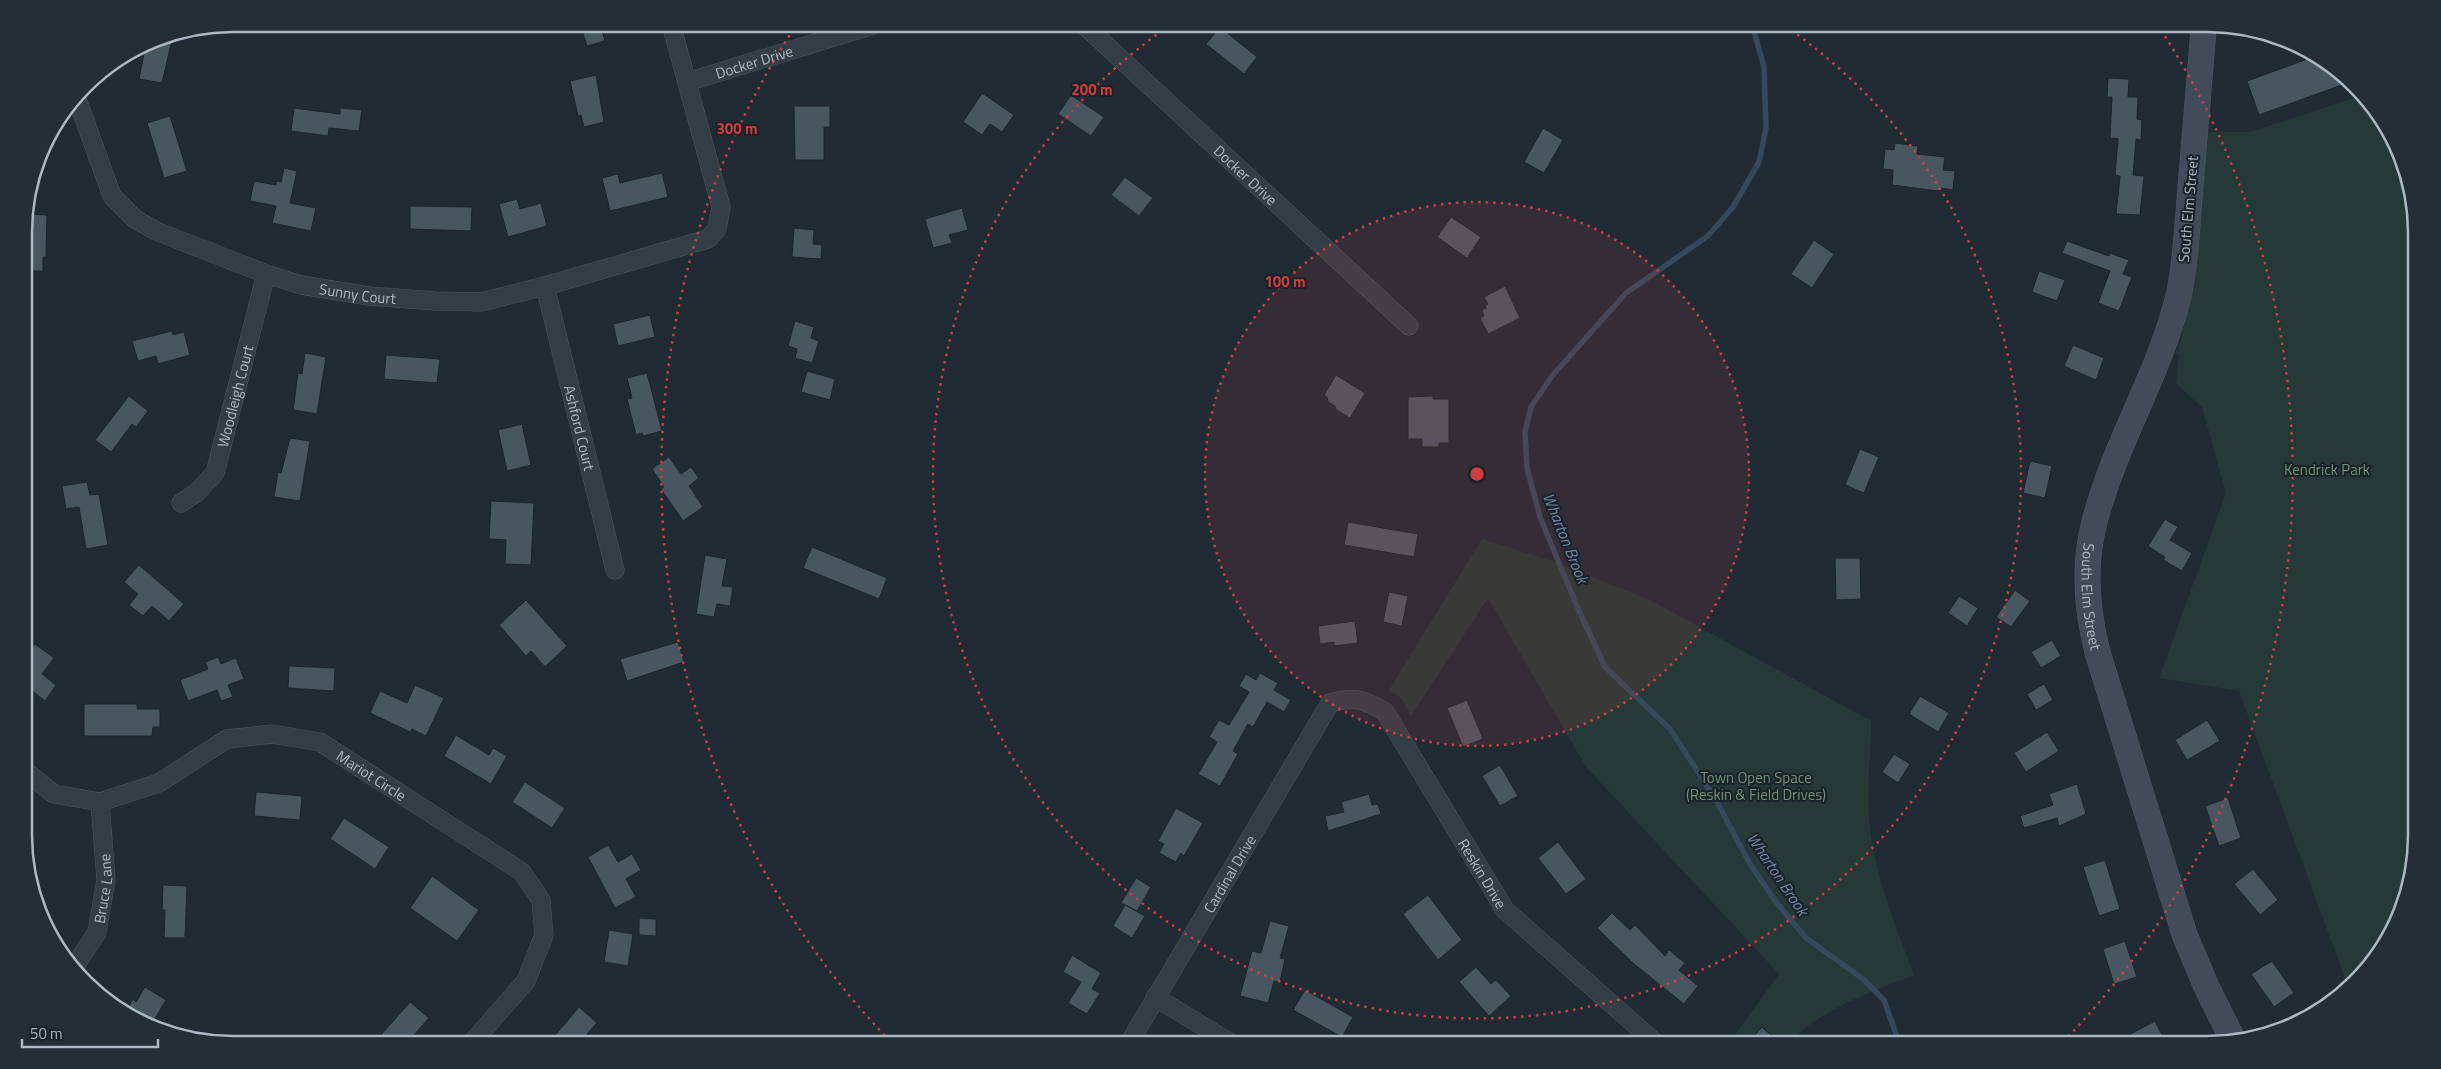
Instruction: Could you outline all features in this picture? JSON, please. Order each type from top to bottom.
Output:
[{"type":"main road","name":"South Elm Street","points":[[2203,32],[2186,241],[2179,292],[2170,329],[2100,501],[2089,551],[2087,584],[2091,625],[2098,654],[2182,927],[2206,988],[2231,1035]]},
{"type":"street","points":[[673,32],[688,82]]},
{"type":"street","name":"Docker Drive","points":[[688,82],[852,32]]},
{"type":"street","name":"Docker Drive","points":[[1092,32],[1409,326]]},
{"type":"street","name":"Sunny Court","points":[[79,105],[112,196],[135,219],[156,231],[266,274],[301,285],[369,296],[481,302],[545,286],[708,238],[717,229],[721,207],[688,82]]},
{"type":"street","name":"Woodleigh Court","points":[[181,503],[196,493],[216,473],[266,274]]},
{"type":"street","name":"Ashford Court","points":[[545,286],[615,570]]},
{"type":"street","name":"Reskin Drive","points":[[1330,703],[1347,698],[1366,700],[1385,712],[1505,910],[1648,1036]]},
{"type":"street","name":"Cardinal Drive","points":[[1133,1036],[1330,703]]},
{"type":"street","name":"Mariot Circle","points":[[32,777],[54,794],[100,802],[159,784],[227,738],[272,734],[320,742],[522,872],[542,900],[544,935],[526,981],[478,1036]]},
{"type":"street","name":"Bruce Lane","points":[[77,962],[97,932],[106,880],[100,802]]},
{"type":"street","points":[[1155,997],[1219,1036]]},
{"type":"green space","name":"Kendrick Park","points":[[2356,97],[2375,122],[2388,144],[2402,181],[2407,207],[2407,862],[2402,888],[2388,925],[2367,958],[2346,981],[2239,691],[2159,678],[2226,493],[2202,407],[2176,384],[2179,356],[2176,353],[2181,339],[2197,251],[2209,132],[2250,132]]},
{"type":"green space","name":"Town Open Space (Reskin & Field Drives)","points":[[1482,539],[1552,561],[1650,600],[1871,721],[1868,793],[1869,822],[1874,854],[1883,889],[1914,975],[1846,1003],[1814,1021],[1796,1036],[1734,1036],[1779,974],[1586,767],[1488,598],[1411,716],[1402,699],[1389,690]]},
{"type":"building","points":[[583,32],[602,32],[605,41],[587,46]]},
{"type":"building","points":[[1216,32],[1226,32],[1257,57],[1244,74],[1206,44]]},
{"type":"building","points":[[172,42],[162,83],[139,79],[144,53]]},
{"type":"building","points":[[2308,59],[2343,85],[2259,115],[2247,81]]},
{"type":"building","points":[[596,75],[604,122],[584,127],[581,115],[578,116],[570,81]]},
{"type":"building","points":[[2108,78],[2129,79],[2128,97],[2138,97],[2137,119],[2142,120],[2141,140],[2136,139],[2133,175],[2144,176],[2140,215],[2116,214],[2120,176],[2115,175],[2118,139],[2110,138],[2112,97],[2107,97]]},
{"type":"building","points":[[982,93],[1014,115],[1002,132],[990,124],[982,135],[963,122]]},
{"type":"building","points":[[1071,95],[1104,117],[1091,136],[1058,114]]},
{"type":"building","points":[[794,106],[830,106],[830,127],[824,127],[824,160],[795,160]]},
{"type":"building","points":[[294,108],[340,114],[340,108],[362,110],[359,131],[329,128],[328,136],[291,131]]},
{"type":"building","points":[[170,116],[187,171],[164,178],[147,123]]},
{"type":"building","points":[[1543,128],[1563,140],[1544,173],[1524,162]]},
{"type":"building","points":[[1895,143],[1918,146],[1917,154],[1945,157],[1943,170],[1955,171],[1953,190],[1941,188],[1938,191],[1892,185],[1893,170],[1883,169],[1885,149],[1894,150]]},
{"type":"building","points":[[284,168],[297,171],[290,203],[316,208],[311,231],[272,223],[276,206],[250,201],[254,181],[276,185],[276,181],[281,182]]},
{"type":"building","points":[[662,173],[668,197],[610,211],[602,178],[618,174],[620,183]]},
{"type":"building","points":[[1125,177],[1153,198],[1139,216],[1111,195]]},
{"type":"building","points":[[517,199],[520,209],[541,203],[547,226],[508,237],[499,204]]},
{"type":"building","points":[[410,206],[472,207],[471,231],[410,229]]},
{"type":"building","points":[[962,208],[968,230],[949,235],[952,243],[933,248],[925,219]]},
{"type":"building","points":[[33,214],[47,215],[46,257],[43,257],[43,271],[32,271]]},
{"type":"building","points":[[1451,217],[1481,237],[1467,258],[1437,237]]},
{"type":"building","points":[[794,228],[814,230],[813,244],[822,245],[821,259],[792,257]]},
{"type":"building","points":[[1814,240],[1834,254],[1812,288],[1791,274]]},
{"type":"building","points":[[2067,241],[2109,256],[2110,253],[2129,260],[2123,274],[2132,277],[2119,311],[2098,303],[2110,271],[2062,253]]},
{"type":"building","points":[[2039,271],[2065,280],[2057,301],[2032,292]]},
{"type":"building","points":[[1505,286],[1520,318],[1488,334],[1480,318],[1484,316],[1482,310],[1488,304],[1484,297]]},
{"type":"building","points":[[650,315],[655,337],[618,346],[613,324]]},
{"type":"building","points":[[795,321],[814,327],[811,338],[819,341],[812,363],[795,358],[797,349],[788,346]]},
{"type":"building","points":[[172,331],[173,335],[184,332],[190,355],[158,364],[156,356],[138,361],[132,341]]},
{"type":"building","points":[[2073,345],[2104,358],[2096,380],[2064,366]]},
{"type":"building","points":[[305,353],[326,357],[317,414],[293,410],[298,373],[302,374]]},
{"type":"building","points":[[386,355],[440,359],[437,383],[384,379]]},
{"type":"building","points":[[807,371],[835,379],[830,400],[801,392]]},
{"type":"building","points":[[647,373],[662,431],[643,436],[642,433],[636,435],[627,399],[632,398],[627,378]]},
{"type":"building","points":[[1336,375],[1365,393],[1350,418],[1335,409],[1336,407],[1327,401],[1328,398],[1324,395]]},
{"type":"building","points":[[129,396],[148,411],[136,427],[132,424],[111,452],[95,440]]},
{"type":"building","points":[[1433,396],[1433,399],[1449,399],[1449,443],[1439,443],[1439,447],[1422,447],[1422,439],[1408,439],[1408,397]]},
{"type":"building","points":[[522,424],[531,465],[507,471],[498,430]]},
{"type":"building","points":[[290,438],[310,441],[300,501],[274,497],[278,472],[281,473]]},
{"type":"building","points":[[1860,449],[1879,457],[1864,493],[1845,485]]},
{"type":"building","points":[[669,457],[681,474],[691,467],[699,478],[689,486],[703,507],[683,521],[661,489],[664,487],[652,469]]},
{"type":"building","points":[[2030,461],[2052,466],[2045,498],[2023,493]]},
{"type":"building","points":[[87,482],[90,495],[99,494],[108,545],[86,549],[79,507],[66,509],[62,486]]},
{"type":"building","points":[[491,501],[534,503],[531,565],[505,564],[506,540],[489,539]]},
{"type":"building","points":[[2165,519],[2178,527],[2170,540],[2192,553],[2182,571],[2163,560],[2165,557],[2148,546]]},
{"type":"building","points":[[1348,522],[1418,534],[1414,557],[1344,545]]},
{"type":"building","points":[[812,547],[887,578],[879,599],[803,568]]},
{"type":"building","points":[[705,555],[727,559],[722,586],[733,587],[730,606],[717,604],[714,617],[696,614]]},
{"type":"building","points":[[1835,558],[1860,558],[1861,599],[1836,600]]},
{"type":"building","points":[[139,565],[184,604],[169,621],[152,606],[143,616],[129,605],[138,594],[124,582]]},
{"type":"building","points":[[2015,590],[2030,601],[2011,627],[1996,617]]},
{"type":"building","points":[[1389,592],[1408,596],[1402,626],[1383,622]]},
{"type":"building","points":[[1959,596],[1978,608],[1967,626],[1948,613]]},
{"type":"building","points":[[526,600],[567,646],[545,667],[531,651],[526,656],[499,625]]},
{"type":"building","points":[[1355,621],[1358,643],[1334,646],[1334,642],[1320,644],[1318,626]]},
{"type":"building","points":[[2052,640],[2061,656],[2041,668],[2031,652]]},
{"type":"building","points":[[678,642],[684,662],[627,681],[620,659]]},
{"type":"building","points":[[35,644],[54,658],[42,674],[56,685],[45,701],[32,691],[32,648]]},
{"type":"building","points":[[218,657],[221,664],[236,658],[244,679],[228,685],[233,697],[221,701],[217,690],[188,701],[180,680],[208,669],[205,662]]},
{"type":"building","points":[[289,666],[335,668],[334,691],[288,688]]},
{"type":"building","points":[[1260,673],[1278,683],[1274,690],[1291,700],[1284,712],[1267,702],[1253,727],[1248,724],[1233,751],[1238,754],[1220,786],[1198,774],[1217,742],[1209,737],[1219,720],[1229,725],[1249,692],[1239,686],[1246,674],[1256,680]]},
{"type":"building","points":[[2044,684],[2053,700],[2036,710],[2027,694]]},
{"type":"building","points":[[415,685],[444,698],[426,736],[412,729],[410,732],[370,713],[380,691],[407,703]]},
{"type":"building","points":[[1920,696],[1949,713],[1938,732],[1909,714]]},
{"type":"building","points":[[1467,700],[1483,739],[1463,747],[1447,708]]},
{"type":"building","points":[[84,704],[137,704],[137,709],[160,709],[160,727],[153,727],[152,736],[84,736]]},
{"type":"building","points":[[2207,720],[2220,741],[2187,760],[2175,740]]},
{"type":"building","points":[[2047,732],[2059,751],[2026,772],[2014,753]]},
{"type":"building","points":[[456,735],[489,755],[493,748],[507,756],[491,784],[444,756]]},
{"type":"building","points":[[1894,754],[1910,764],[1898,783],[1882,772]]},
{"type":"building","points":[[1500,765],[1518,796],[1500,806],[1482,776]]},
{"type":"building","points":[[525,782],[565,808],[552,828],[512,802]]},
{"type":"building","points":[[2077,784],[2086,814],[2059,826],[2057,818],[2024,828],[2020,816],[2053,805],[2049,794]]},
{"type":"building","points":[[256,792],[302,796],[300,820],[254,816]]},
{"type":"building","points":[[1369,794],[1372,805],[1378,804],[1381,814],[1328,831],[1325,816],[1344,812],[1341,802]]},
{"type":"building","points":[[2228,798],[2241,838],[2219,846],[2205,806]]},
{"type":"building","points":[[1176,808],[1203,823],[1184,856],[1181,853],[1176,862],[1159,853],[1164,844],[1158,841]]},
{"type":"building","points":[[344,818],[389,847],[375,869],[330,839]]},
{"type":"building","points":[[1558,842],[1586,879],[1566,894],[1538,858]]},
{"type":"building","points":[[608,845],[618,862],[632,854],[641,870],[626,879],[636,897],[615,908],[588,857]]},
{"type":"building","points":[[2105,860],[2120,909],[2099,916],[2083,867]]},
{"type":"building","points":[[2253,869],[2278,900],[2260,915],[2234,884]]},
{"type":"building","points":[[432,876],[479,910],[457,941],[410,908]]},
{"type":"building","points":[[1136,878],[1151,887],[1137,911],[1121,903]]},
{"type":"building","points":[[163,885],[187,886],[185,938],[164,938],[165,910],[162,910]]},
{"type":"building","points":[[1428,895],[1462,940],[1438,960],[1403,914]]},
{"type":"building","points":[[1125,905],[1145,916],[1132,938],[1113,926]]},
{"type":"building","points":[[1612,913],[1630,930],[1635,925],[1665,956],[1669,950],[1685,963],[1679,970],[1698,986],[1684,1004],[1634,964],[1597,928]]},
{"type":"building","points":[[639,918],[656,919],[656,936],[639,935]]},
{"type":"building","points":[[1270,921],[1289,926],[1280,958],[1285,959],[1280,982],[1274,981],[1268,1003],[1240,996],[1252,951],[1261,953]]},
{"type":"building","points":[[609,930],[633,934],[628,966],[604,962]]},
{"type":"building","points":[[2125,941],[2137,977],[2114,984],[2103,949]]},
{"type":"building","points":[[1072,955],[1101,973],[1092,989],[1100,993],[1087,1014],[1068,1003],[1081,982],[1063,972]]},
{"type":"building","points":[[2272,961],[2294,993],[2274,1007],[2251,974]]},
{"type":"building","points":[[1476,967],[1491,984],[1496,980],[1511,996],[1489,1016],[1459,982]]},
{"type":"building","points":[[145,987],[166,1000],[154,1020],[128,1007],[133,999],[136,1002]]},
{"type":"building","points":[[1305,990],[1353,1017],[1343,1036],[1340,1036],[1293,1010]]},
{"type":"building","points":[[410,1002],[429,1018],[413,1036],[380,1036]]},
{"type":"building","points":[[579,1007],[597,1023],[587,1034],[589,1036],[555,1036]]},
{"type":"building","points":[[2155,1021],[2162,1036],[2127,1036]]},
{"type":"building","points":[[1762,1027],[1772,1036],[1754,1036]]},
{"type":"waterway","name":"Wharton Brook","points":[[1754,32],[1764,67],[1766,128],[1759,162],[1733,207],[1708,236],[1626,293],[1552,376],[1531,407],[1525,432],[1527,468],[1540,517],[1576,604],[1605,667],[1670,729],[1716,800],[1750,864],[1776,902],[1806,938],[1863,979],[1884,1000],[1897,1036]]}]
